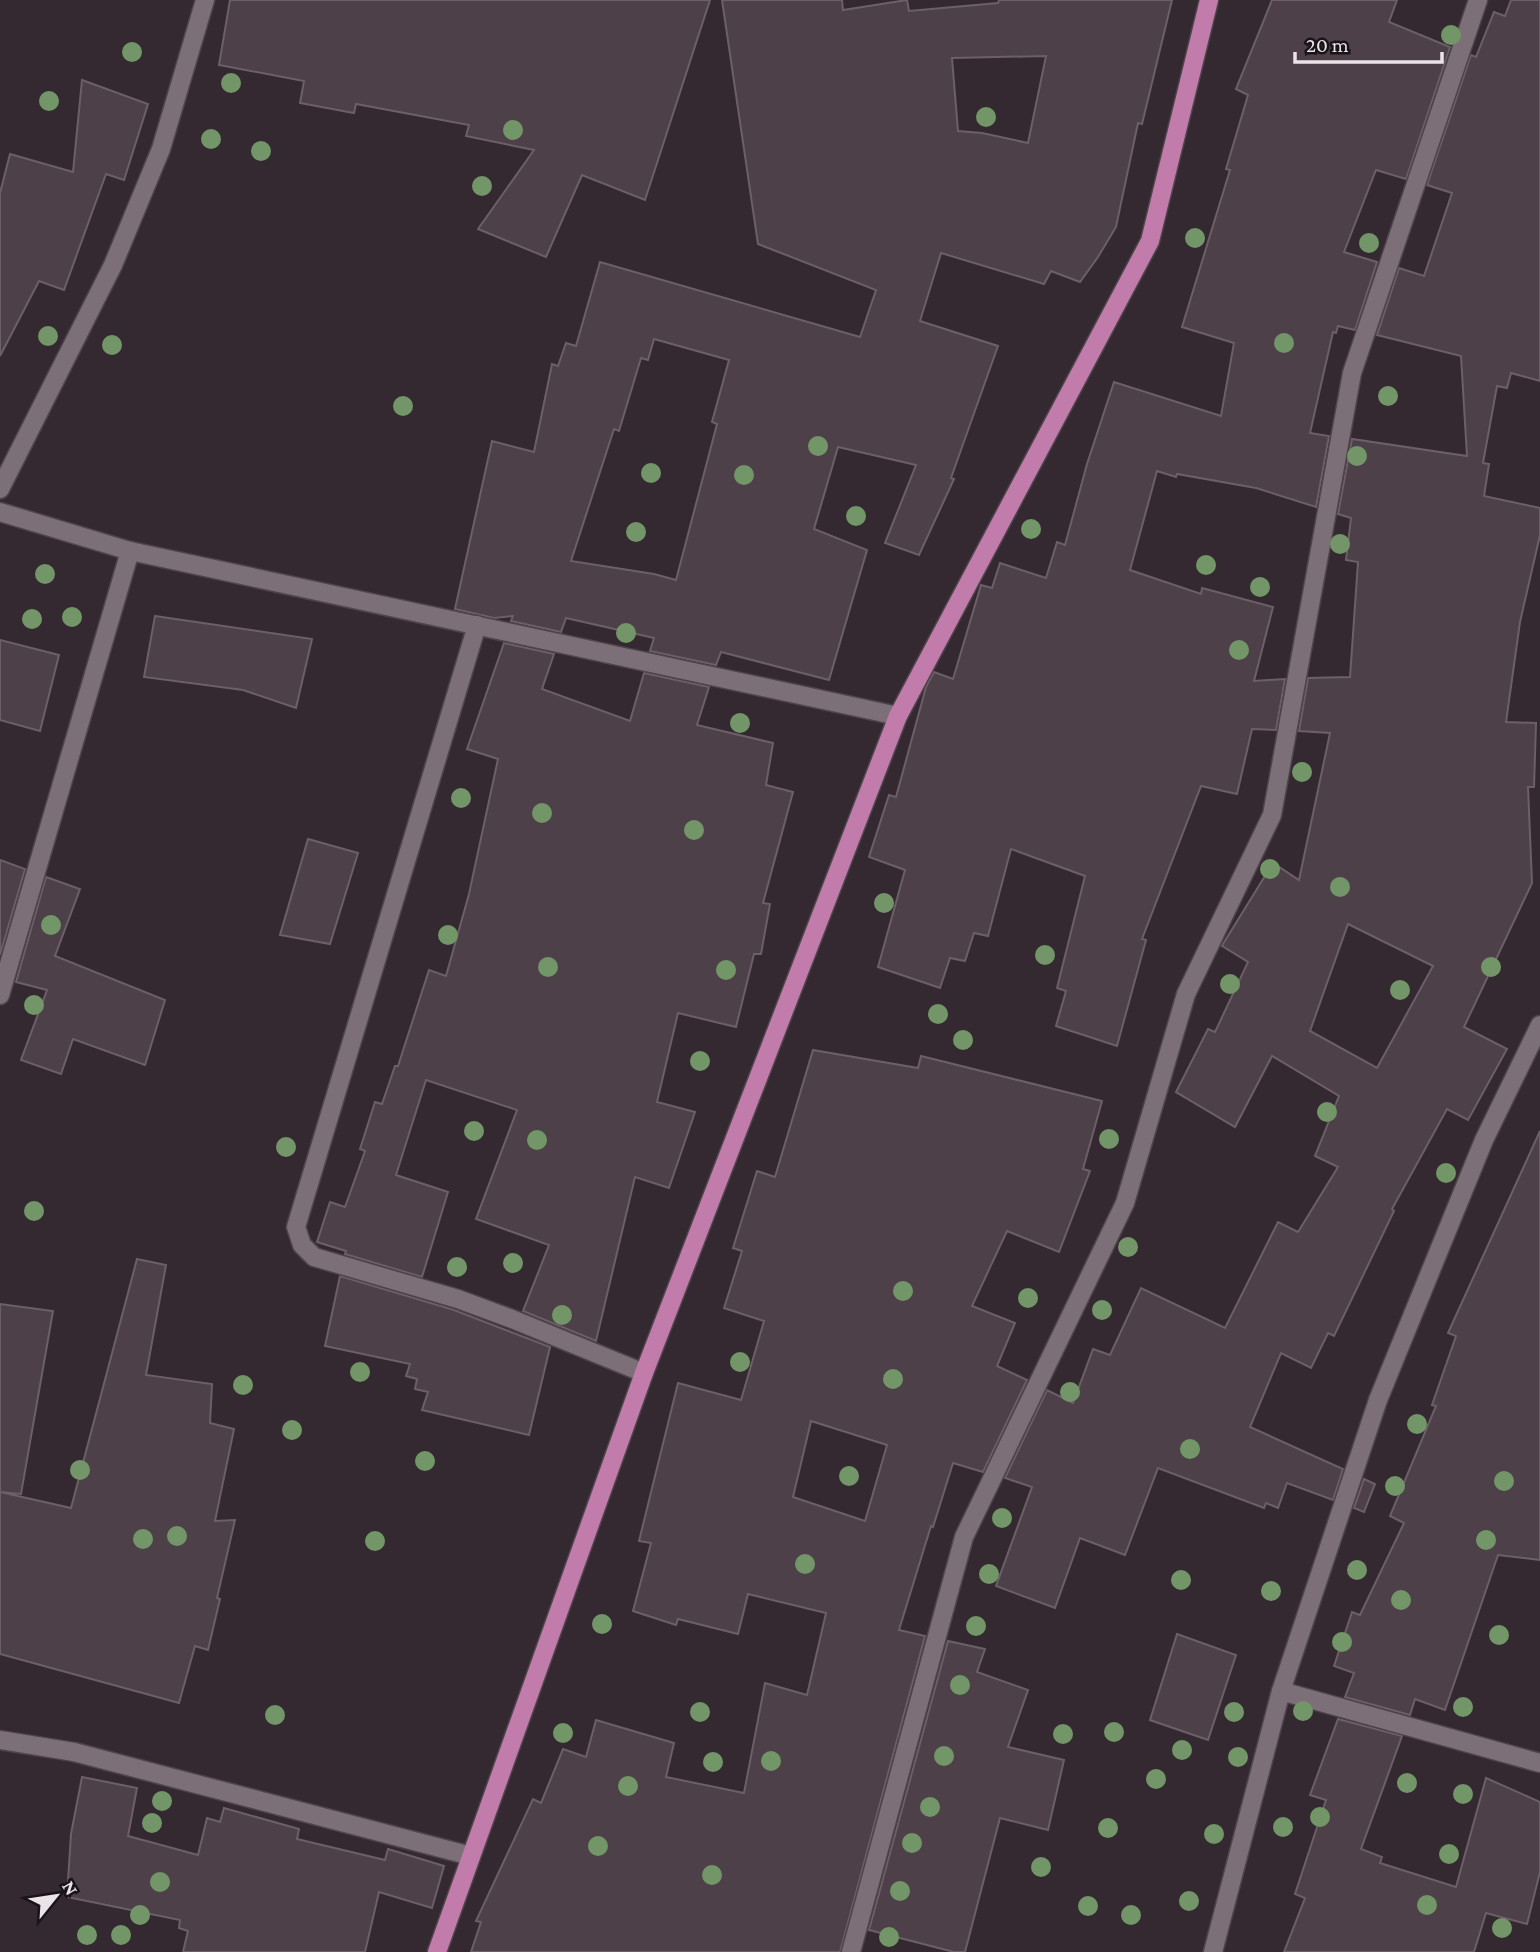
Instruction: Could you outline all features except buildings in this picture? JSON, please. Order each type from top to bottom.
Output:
[{"type":"main road","points":[[437,1952],[644,1373],[898,716],[1150,241],[1209,0]]},
{"type":"street","points":[[0,489],[113,265],[161,149],[205,0]]},
{"type":"street","points":[[851,1952],[964,1537],[1125,1203],[1185,994],[1272,815],[1352,373],[1478,0]]},
{"type":"street","points":[[0,512],[130,551],[898,716]]},
{"type":"street","points":[[0,995],[130,551]]},
{"type":"street","points":[[477,625],[296,1227],[302,1245],[314,1257],[458,1299],[644,1373]]},
{"type":"street","points":[[1213,1952],[1281,1691],[1378,1400],[1484,1140],[1540,1025]]},
{"type":"street","points":[[1281,1691],[1540,1763]]},
{"type":"street","points":[[0,1740],[74,1752],[471,1856]]}]
